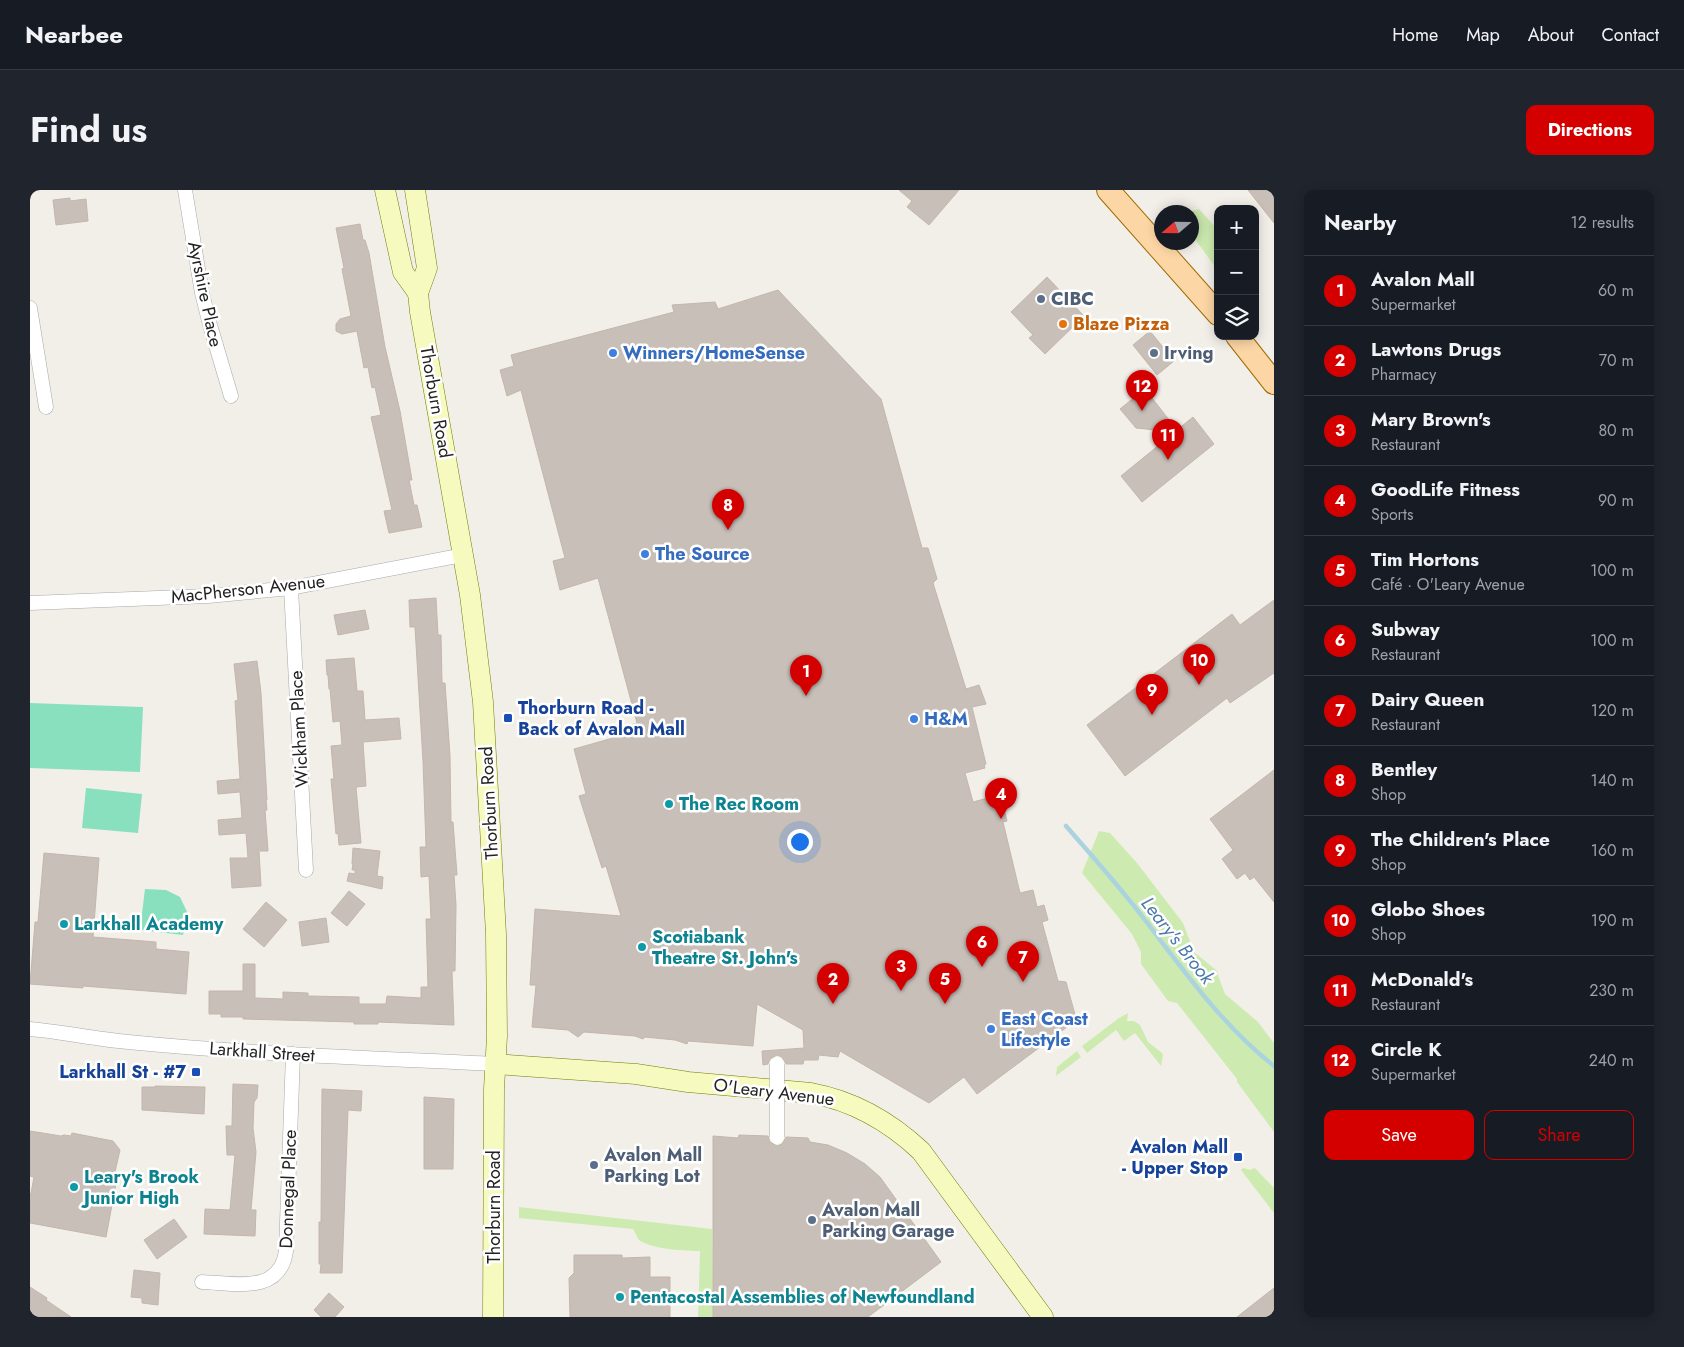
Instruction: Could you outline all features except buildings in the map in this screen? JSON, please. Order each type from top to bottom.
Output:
[{"type":"main road","name":"Thorburn Road","points":[[385,190],[403,272],[418,293]]},
{"type":"main road","name":"Thorburn Road","points":[[415,190],[426,268],[418,293],[420,312],[463,555],[479,664],[488,775],[496,934],[497,1036],[494,1317]]},
{"type":"main road","points":[[1108,190],[1214,309]]},
{"type":"main road","points":[[1240,340],[1274,382]]},
{"type":"main road","name":"O'Leary Avenue","points":[[496,1064],[636,1074],[688,1082],[811,1093],[828,1096],[858,1106],[897,1130],[920,1151],[1043,1317]]},
{"type":"street","name":"Ayrshire Place","points":[[185,190],[204,301],[231,396]]},
{"type":"street","points":[[30,308],[46,407]]},
{"type":"street","name":"MacPherson Avenue","points":[[30,603],[208,596],[291,588],[463,555]]},
{"type":"street","name":"Wickham Place","points":[[291,588],[306,870]]},
{"type":"street","name":"Larkhall Street","points":[[30,1029],[128,1042],[293,1054],[496,1064]]},
{"type":"street","name":"Donnegal Place","points":[[202,1282],[261,1282],[273,1277],[282,1266],[286,1251],[293,1054]]},
{"type":"street","points":[[777,1064],[777,1137]]},
{"type":"green space","points":[[1199,209],[1214,226],[1214,265],[1199,245]]},
{"type":"green space","points":[[30,703],[143,707],[140,772],[30,768]]},
{"type":"green space","points":[[86,788],[142,794],[138,833],[82,828]]},
{"type":"green space","points":[[1099,831],[1110,833],[1137,863],[1183,923],[1194,952],[1216,970],[1225,994],[1258,1022],[1274,1043],[1274,1132],[1237,1082],[1237,1079],[1177,1003],[1168,1001],[1141,964],[1141,952],[1132,934],[1082,873]]},
{"type":"green space","points":[[145,889],[166,890],[180,897],[188,914],[183,935],[140,930]]},
{"type":"green space","points":[[1128,1013],[1127,1021],[1134,1021],[1140,1025],[1148,1042],[1162,1053],[1161,1066],[1135,1033],[1124,1041],[1116,1030],[1087,1053],[1082,1046]]},
{"type":"green space","points":[[1077,1051],[1081,1057],[1056,1076],[1057,1067]]},
{"type":"green space","points":[[1243,1168],[1250,1170],[1255,1168],[1274,1188],[1274,1213],[1241,1170]]},
{"type":"green space","points":[[519,1207],[712,1229],[713,1317],[698,1317],[700,1251],[651,1246],[639,1240],[633,1229],[519,1218]]},
{"type":"waterway","name":"Leary's Brook","points":[[1066,826],[1126,896],[1205,997],[1238,1033],[1274,1066]]},
{"type":"place","name":"CIBC","points":[[1041,299]]},
{"type":"place","name":"Blaze Pizza","points":[[1063,324]]},
{"type":"place","name":"Winners/HomeSense","points":[[613,353]]},
{"type":"place","name":"Irving","points":[[1154,353]]},
{"type":"place","name":"Circle K","points":[[1142,411]]},
{"type":"place","name":"McDonald's","points":[[1168,460]]},
{"type":"place","name":"Bentley","points":[[728,530]]},
{"type":"place","name":"The Source","points":[[645,554]]},
{"type":"place","name":"Globo Shoes","points":[[1199,685]]},
{"type":"place","name":"Avalon Mall","points":[[806,696]]},
{"type":"place","name":"The Children's Place","points":[[1152,715]]},
{"type":"place","name":"Thorburn Road - Back of Avalon Mall","points":[[508,718]]},
{"type":"place","name":"H&M","points":[[914,719]]},
{"type":"place","name":"The Rec Room","points":[[669,804]]},
{"type":"place","name":"GoodLife Fitness","points":[[1001,819]]},
{"type":"place","name":"Larkhall Academy","points":[[64,924]]},
{"type":"place","name":"Scotiabank Theatre St. John's","points":[[642,947]]},
{"type":"place","name":"Subway","points":[[982,967]]},
{"type":"place","name":"Dairy Queen","points":[[1023,982]]},
{"type":"place","name":"Mary Brown's","points":[[901,991]]},
{"type":"place","name":"Lawtons Drugs","points":[[833,1004]]},
{"type":"place","name":"Tim Hortons","points":[[945,1004]]},
{"type":"place","name":"East Coast Lifestyle","points":[[991,1029]]},
{"type":"place","name":"Larkhall St - #7","points":[[196,1072]]},
{"type":"place","name":"Avalon Mall - Upper Stop","points":[[1238,1157]]},
{"type":"place","name":"Avalon Mall Parking Lot","points":[[594,1165]]},
{"type":"place","name":"Leary's Brook Junior High","points":[[74,1187]]},
{"type":"place","name":"Avalon Mall Parking Garage","points":[[812,1220]]},
{"type":"place","name":"Pentacostal Assemblies of Newfoundland","points":[[620,1297]]}]
